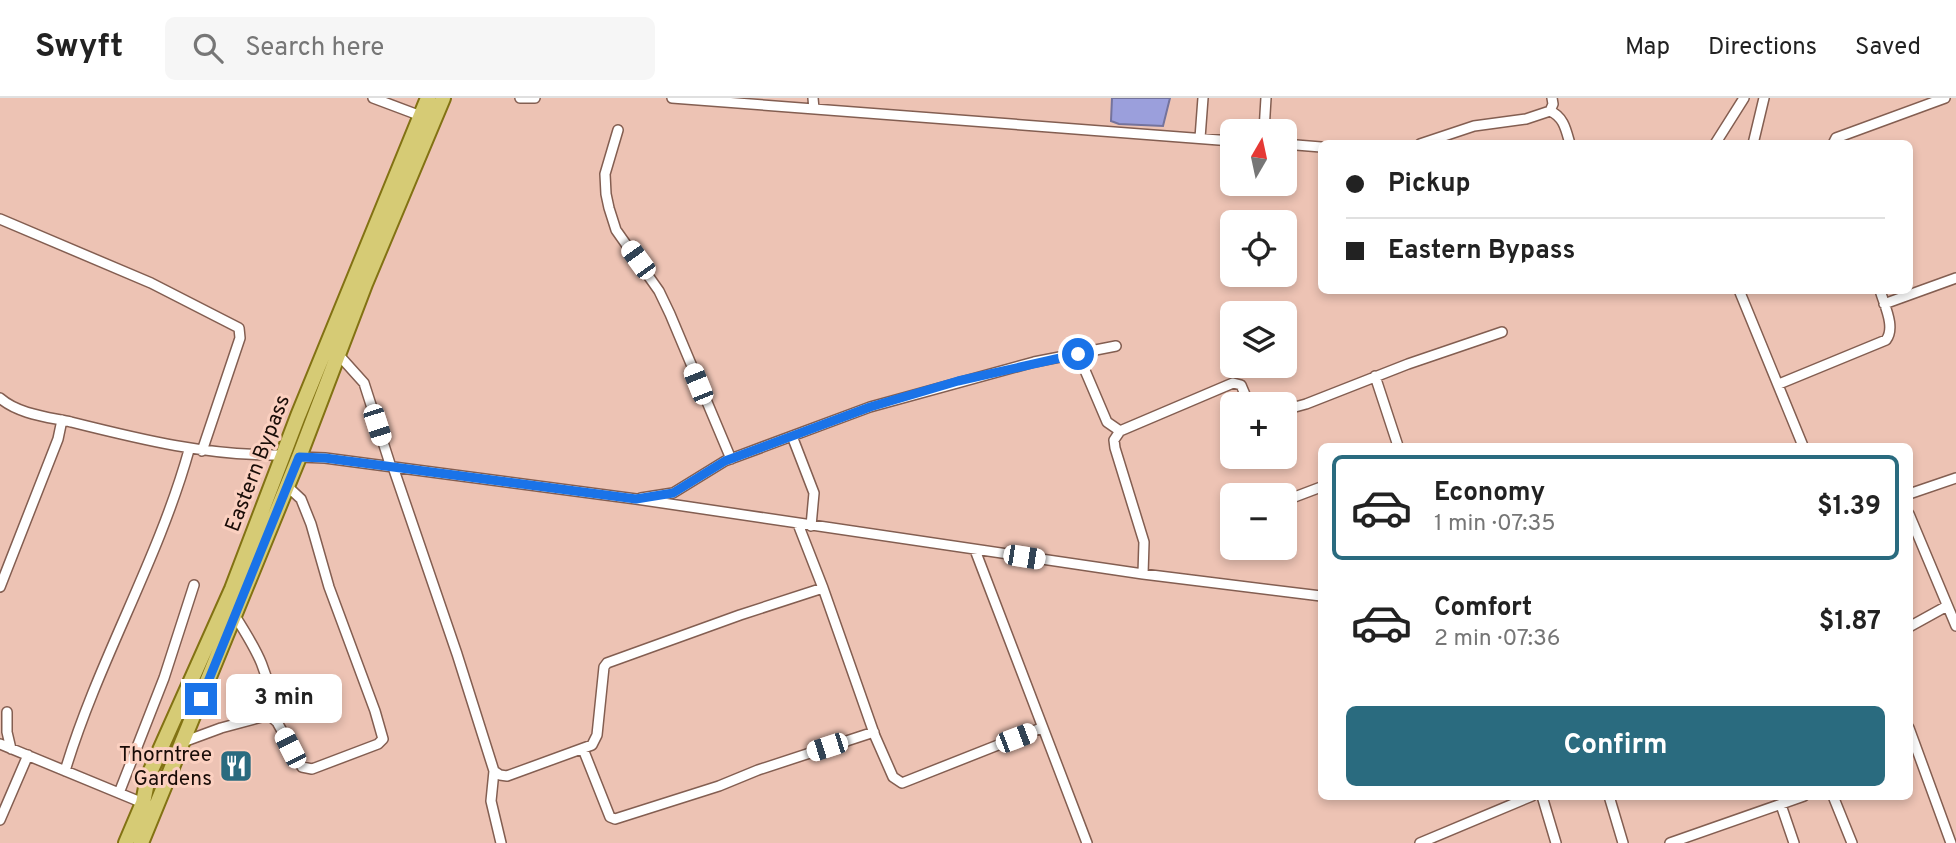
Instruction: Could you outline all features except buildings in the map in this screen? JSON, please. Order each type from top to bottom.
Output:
[{"type":"main road","name":"Eastern Bypass","points":[[126,843],[143,803],[148,777],[232,589],[283,455],[428,98]]},
{"type":"main road","name":"Eastern Bypass","points":[[141,843],[288,486],[337,353],[443,98]]},
{"type":"street","points":[[373,98],[421,116]]},
{"type":"street","points":[[520,98],[535,98]]},
{"type":"street","points":[[672,98],[1220,140]]},
{"type":"street","points":[[813,98],[814,109]]},
{"type":"street","points":[[1200,138],[1203,98]]},
{"type":"street","points":[[1265,119],[1266,98]]},
{"type":"street","points":[[1550,111],[1552,98]]},
{"type":"street","points":[[1718,140],[1744,98]]},
{"type":"street","points":[[1754,140],[1764,98]]},
{"type":"street","points":[[1835,140],[1942,98]]},
{"type":"street","points":[[1432,140],[1474,126],[1526,119],[1550,111],[1564,124],[1569,140]]},
{"type":"street","points":[[618,130],[605,174],[606,194],[616,230],[659,291],[731,459]]},
{"type":"street","points":[[1297,145],[1318,147]]},
{"type":"street","points":[[0,219],[151,283],[239,328],[240,338],[202,451]]},
{"type":"street","points":[[1913,294],[1956,278]]},
{"type":"street","points":[[1741,294],[1802,443]]},
{"type":"street","points":[[1779,384],[1886,340],[1889,337],[1890,325],[1881,294]]},
{"type":"street","points":[[1884,304],[1912,294]]},
{"type":"street","points":[[1297,406],[1502,332]]},
{"type":"street","points":[[636,499],[673,493],[713,467],[731,459],[870,407],[958,381],[1116,346]]},
{"type":"street","points":[[337,353],[364,383],[457,654],[494,771],[491,801],[501,843]]},
{"type":"street","points":[[1078,354],[1107,422],[1120,431]]},
{"type":"street","points":[[1375,376],[1397,443]]},
{"type":"street","points":[[1143,575],[1144,541],[1114,440],[1120,431],[1233,383],[1241,386],[1244,392]]},
{"type":"street","points":[[0,398],[7,404],[62,421],[189,450],[283,455]]},
{"type":"street","points":[[0,587],[58,439],[62,421]]},
{"type":"street","points":[[792,436],[814,493],[811,526]]},
{"type":"street","points":[[65,771],[178,488],[189,450]]},
{"type":"street","points":[[299,457],[636,499],[1143,575],[1318,596]]},
{"type":"street","points":[[1913,493],[1956,478]]},
{"type":"street","points":[[235,616],[260,656],[272,692],[273,717],[302,767],[312,769],[378,744],[383,739],[329,587],[311,524],[301,499],[288,486]]},
{"type":"street","points":[[1297,495],[1318,487]]},
{"type":"street","points":[[798,524],[893,777],[902,783],[1041,728]]},
{"type":"street","points":[[1913,524],[1956,626]]},
{"type":"street","points":[[975,550],[1087,843]]},
{"type":"street","points":[[119,793],[164,678],[194,585]]},
{"type":"street","points":[[494,771],[507,776],[592,745],[597,735],[604,667],[607,663],[823,588]]},
{"type":"street","points":[[1913,625],[1947,606]]},
{"type":"street","points":[[7,712],[7,732],[11,748]]},
{"type":"street","points":[[183,742],[263,716],[273,717]]},
{"type":"street","points":[[583,749],[610,817],[615,819],[874,732]]},
{"type":"street","points":[[1913,739],[1951,843]]},
{"type":"street","points":[[0,744],[143,803]]},
{"type":"street","points":[[0,820],[28,755]]},
{"type":"street","points":[[1420,843],[1522,800]]},
{"type":"street","points":[[1543,800],[1556,843]]},
{"type":"street","points":[[1610,800],[1623,843]]},
{"type":"street","points":[[1670,843],[1792,800]]},
{"type":"street","points":[[1835,800],[1852,843]]},
{"type":"street","points":[[1781,804],[1794,843]]},
{"type":"water","points":[[1112,98],[1170,98],[1163,126],[1119,124],[1111,121]]},
{"type":"place","name":"Thorntree Gardens","points":[[236,766]]},
{"type":"route","points":[[201,699],[299,457],[325,458],[636,499],[668,495],[725,461],[870,407],[958,381],[1078,354]]}]
